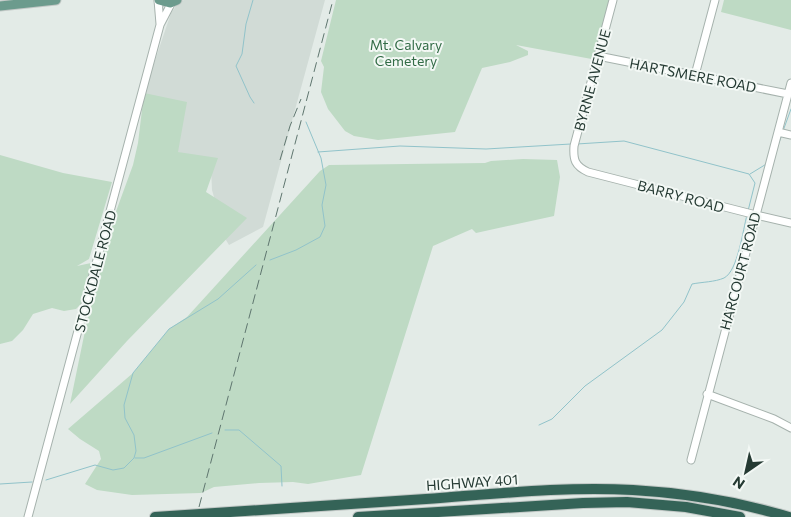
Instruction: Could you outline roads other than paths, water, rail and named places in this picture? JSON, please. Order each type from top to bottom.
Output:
[{"type":"highway","name":"HIGHWAY 401","points":[[155,517],[517,492],[633,490],[676,494],[732,503],[789,517]]},
{"type":"highway","name":"HIGHWAY 401","points":[[358,517],[626,502],[686,507],[740,517]]},
{"type":"main road","points":[[0,6],[56,0]]},
{"type":"main road","points":[[159,0],[165,3],[175,1]]},
{"type":"street","name":"STOCKDALE ROAD","points":[[159,0],[160,25]]},
{"type":"street","name":"BYRNE AVENUE","points":[[575,161],[574,146],[613,0]]},
{"type":"street","points":[[695,75],[715,0]]},
{"type":"street","name":"STOCKDALE ROAD","points":[[28,517],[160,25],[175,1]]},
{"type":"street","name":"HARTSMERE ROAD","points":[[598,56],[788,94]]},
{"type":"street","name":"HARCOURT ROAD","points":[[691,460],[791,83]]},
{"type":"street","points":[[778,132],[791,135]]},
{"type":"street","name":"BARRY ROAD","points":[[575,161],[579,167],[588,172],[791,223]]},
{"type":"street","points":[[708,394],[774,419],[791,428]]},
{"type":"waterway","points":[[253,0],[246,24],[242,54],[236,66],[254,103]]},
{"type":"waterway","points":[[783,131],[791,109]]},
{"type":"waterway","points":[[270,260],[296,250],[320,237],[325,226],[322,205],[326,185],[321,158],[306,122]]},
{"type":"waterway","points":[[778,145],[782,135]]},
{"type":"waterway","points":[[577,144],[624,141],[749,174],[755,183],[748,211]]},
{"type":"waterway","points":[[318,152],[400,146],[486,149],[571,144]]},
{"type":"waterway","points":[[750,174],[768,163]]},
{"type":"waterway","points":[[539,425],[552,419],[585,386],[662,330],[684,302],[692,284],[713,281],[724,278],[729,274],[736,259],[747,215]]},
{"type":"waterway","points":[[46,480],[95,465],[113,470],[124,468],[134,458],[136,451],[134,435],[125,418],[124,405],[133,373],[169,329],[218,299],[256,265]]},
{"type":"waterway","points":[[225,430],[239,430],[281,466],[282,486]]},
{"type":"waterway","points":[[135,458],[144,458],[212,433]]},
{"type":"waterway","points":[[0,484],[32,482]]},
{"type":"railway","points":[[199,507],[333,0]]},
{"type":"railway","points":[[280,160],[290,126],[301,99]]},
{"type":"park label","name":"Mt. Calvary Cemetery","points":[[406,52]]}]
